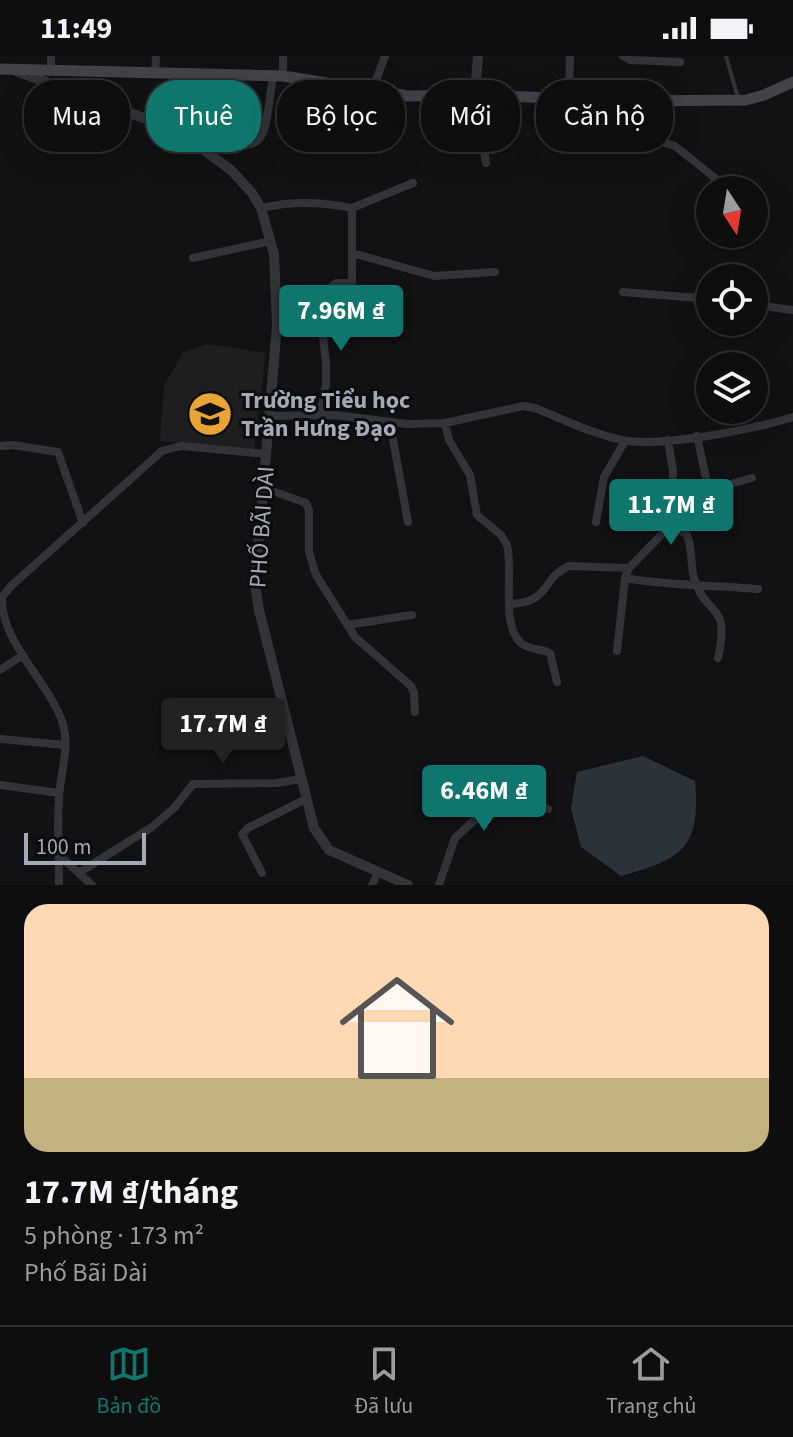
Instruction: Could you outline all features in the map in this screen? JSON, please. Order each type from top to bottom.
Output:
[{"type":"main road","points":[[5,69],[278,76],[303,80]]},
{"type":"main road","points":[[673,101],[738,100],[764,95],[793,82]]},
{"type":"street","points":[[51,56],[51,70]]},
{"type":"street","points":[[155,73],[156,56]]},
{"type":"street","points":[[261,136],[265,131],[283,56]]},
{"type":"street","points":[[376,80],[385,56]]},
{"type":"street","points":[[476,80],[478,56]]},
{"type":"street","points":[[569,80],[570,56]]},
{"type":"street","points":[[623,56],[630,60],[680,62]]},
{"type":"street","name":"PHỐ BÃI DÀI","points":[[5,69],[146,119]]},
{"type":"street","points":[[673,145],[712,176]]},
{"type":"street","name":"PHỐ BÃI DÀI","points":[[207,152],[231,170],[261,208],[276,272],[277,325],[256,567],[257,597],[306,799],[314,828],[329,850],[408,885]]},
{"type":"street","points":[[484,152],[486,163]]},
{"type":"street","points":[[261,208],[301,204],[352,208],[413,183]]},
{"type":"street","points":[[320,415],[326,385],[322,326],[324,293],[336,283],[352,283],[352,208]]},
{"type":"street","points":[[193,258],[271,241]]},
{"type":"street","points":[[352,253],[434,276],[495,272]]},
{"type":"street","points":[[623,292],[696,298]]},
{"type":"street","points":[[768,307],[793,310]]},
{"type":"street","points":[[269,416],[320,415],[390,423],[445,423],[523,406],[625,441],[697,436],[793,417]]},
{"type":"street","points":[[390,423],[408,522]]},
{"type":"street","points":[[445,423],[449,440],[470,475],[477,515],[501,535],[507,545],[511,622],[520,643],[550,653],[557,682]]},
{"type":"street","points":[[697,436],[708,487],[729,486],[752,478]]},
{"type":"street","points":[[617,651],[625,578],[629,568],[672,524],[673,471],[668,440]]},
{"type":"street","points":[[596,522],[604,477],[625,441]]},
{"type":"street","points":[[0,446],[58,452],[83,523]]},
{"type":"street","points":[[59,885],[59,793],[65,735],[60,716],[23,655],[5,616],[1,596],[156,454],[181,446],[267,454]]},
{"type":"street","points":[[264,488],[306,503],[309,511],[310,561],[316,575],[361,642],[411,686],[415,712]]},
{"type":"street","points":[[672,524],[689,538],[696,584],[721,619],[718,658]]},
{"type":"street","points":[[510,604],[531,602],[561,570],[569,566],[629,568]]},
{"type":"street","points":[[625,578],[660,584],[758,589]]},
{"type":"street","points":[[347,625],[412,615]]},
{"type":"street","points":[[0,670],[23,655]]},
{"type":"street","points":[[0,739],[65,745]]},
{"type":"street","points":[[80,872],[152,827],[174,808],[193,784],[277,783],[301,779]]},
{"type":"street","points":[[0,785],[59,793]]},
{"type":"street","points":[[262,873],[242,834],[306,799]]},
{"type":"street","points":[[439,885],[455,838],[481,814],[516,800],[548,809]]},
{"type":"street","points":[[59,855],[92,885]]},
{"type":"street","points":[[372,885],[378,873]]},
{"type":"street","points":[[378,873],[380,885]]},
{"type":"lane","points":[[726,56],[738,100]]},
{"type":"shaded area","name":"Trường Tiểu học Trần Hưng Đạo","points":[[208,344],[266,353],[254,449],[160,441],[164,386],[183,352]]},
{"type":"shaded area","points":[[643,756],[695,781],[694,822],[683,848],[659,864],[621,876],[581,847],[571,808],[577,772]]},
{"type":"place","name":"Trường Tiểu học Trần Hưng Đạo","points":[[210,414]]}]
